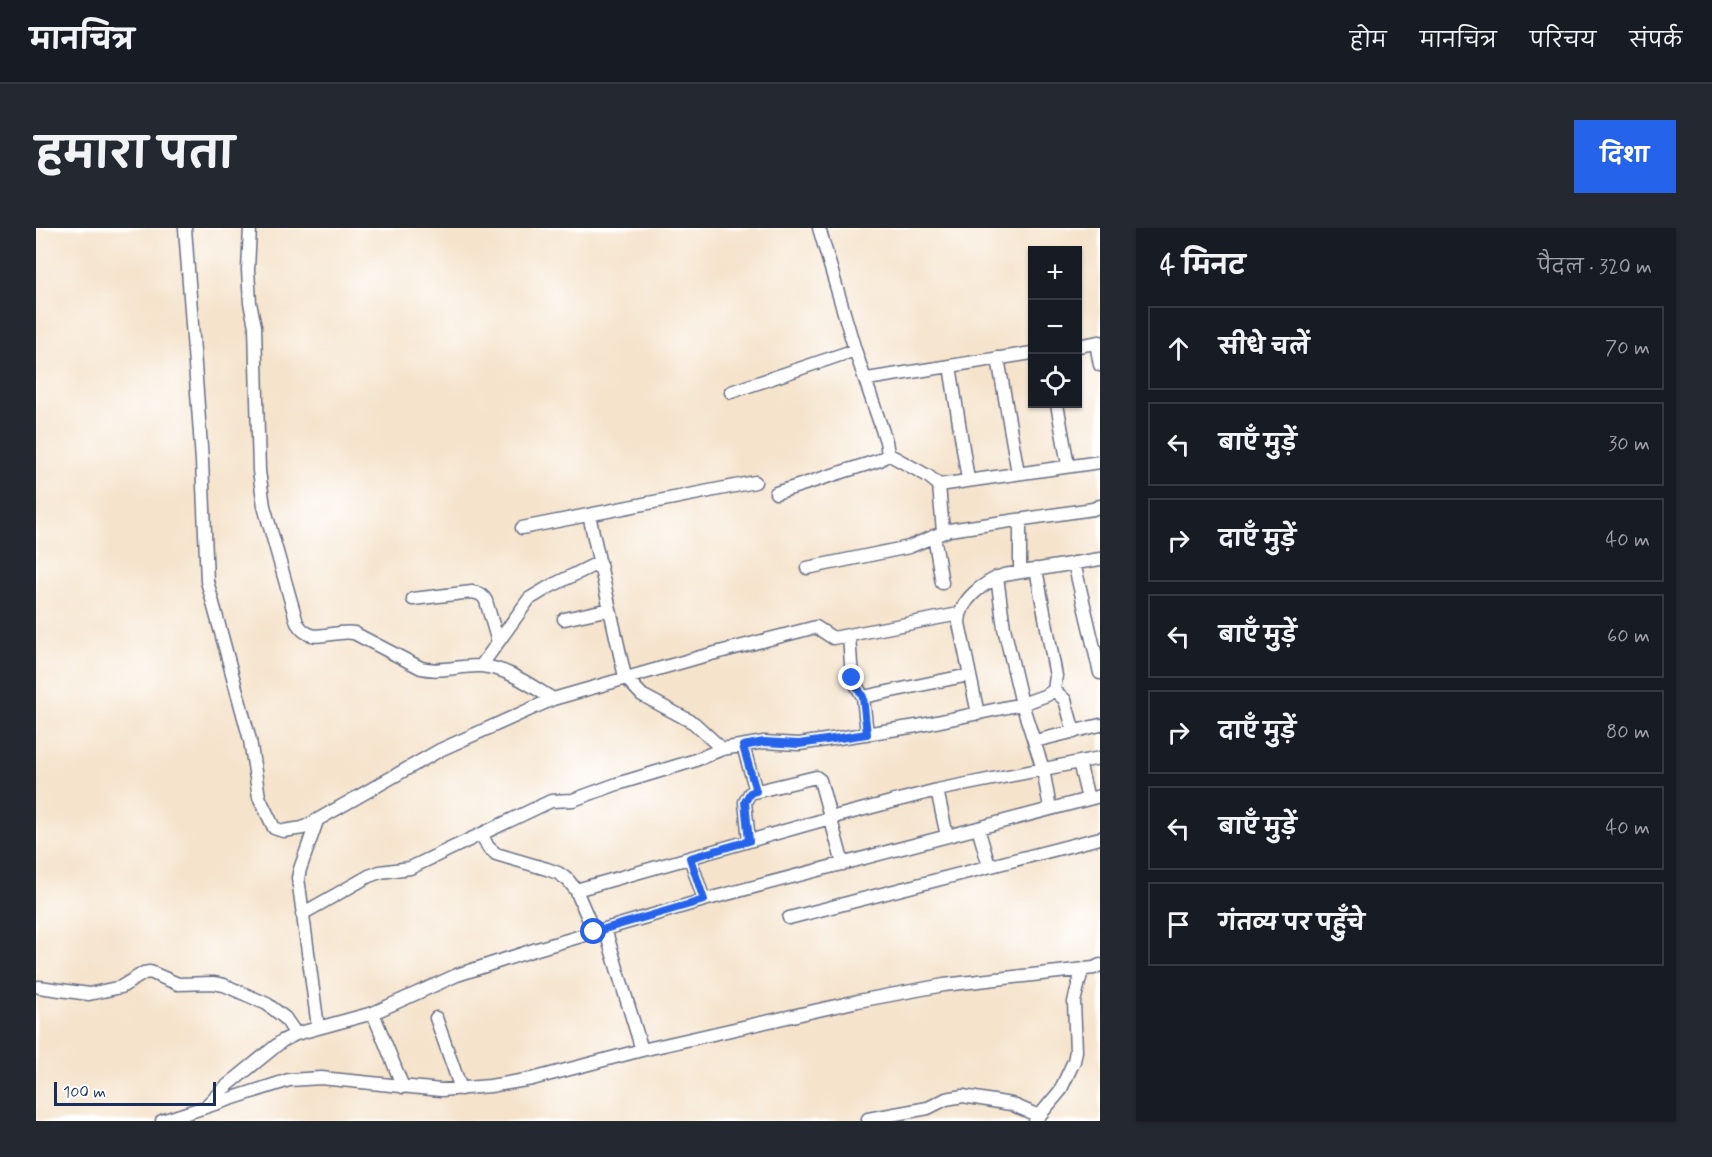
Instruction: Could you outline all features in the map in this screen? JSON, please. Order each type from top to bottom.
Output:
[{"type":"street","points":[[184,228],[202,461],[207,581],[250,740],[259,797],[274,828],[294,831],[316,821],[440,750],[553,699],[625,677],[816,627],[829,638],[959,614]]},
{"type":"street","points":[[250,228],[248,270],[250,303],[255,326],[259,471],[264,506],[297,623],[312,637],[346,631],[354,633],[421,668],[440,670],[481,666],[508,673],[553,699]]},
{"type":"street","points":[[776,493],[880,460],[888,454],[889,448],[867,379],[855,350],[819,228]]},
{"type":"street","points":[[1082,345],[1098,343],[1100,365]]},
{"type":"street","points":[[731,392],[855,350]]},
{"type":"street","points":[[867,379],[1028,354]]},
{"type":"street","points":[[998,358],[1018,473]]},
{"type":"street","points":[[950,366],[968,480]]},
{"type":"street","points":[[1058,408],[1068,465]]},
{"type":"street","points":[[888,454],[928,476],[939,485],[1100,462],[1100,470]]},
{"type":"street","points":[[522,528],[754,482]]},
{"type":"street","points":[[939,485],[938,534],[942,583]]},
{"type":"street","points":[[807,568],[909,547],[938,534],[1100,506]]},
{"type":"street","points":[[590,515],[625,677],[642,695],[694,723],[722,749]]},
{"type":"street","points":[[1020,520],[1020,571]]},
{"type":"street","points":[[978,714],[959,623],[959,614],[968,599],[997,577],[1020,571],[1100,559]]},
{"type":"street","points":[[481,666],[529,600],[549,587],[600,562]]},
{"type":"street","points":[[1074,563],[1096,635],[1100,674]]},
{"type":"street","points":[[302,914],[369,876],[380,872],[410,868],[551,801],[573,800],[693,761],[722,749],[764,742],[799,744],[917,726],[1022,704],[1047,694],[1053,690],[1056,676],[1036,569]]},
{"type":"street","points":[[997,577],[1004,628],[1022,704],[1043,769],[1050,808]]},
{"type":"street","points":[[413,599],[478,592],[486,601],[498,642]]},
{"type":"street","points":[[564,619],[610,609]]},
{"type":"street","points":[[849,636],[852,678],[863,697],[867,734]]},
{"type":"street","points":[[863,697],[969,675]]},
{"type":"street","points":[[1053,690],[1065,700],[1074,732]]},
{"type":"street","points":[[1035,741],[1100,725]]},
{"type":"street","points":[[743,746],[756,791]]},
{"type":"street","points":[[576,890],[937,790],[1100,758]]},
{"type":"street","points":[[206,1107],[223,1089],[270,1049],[296,1034],[373,1012],[457,975],[704,900],[1094,798],[1079,762]]},
{"type":"street","points":[[749,841],[745,802],[750,793],[816,777],[820,780],[843,864]]},
{"type":"street","points":[[937,790],[947,836]]},
{"type":"street","points":[[316,821],[298,878],[318,1027]]},
{"type":"street","points":[[978,828],[989,866]]},
{"type":"street","points":[[482,835],[488,847],[496,854],[558,873],[576,890],[600,930],[642,1050]]},
{"type":"street","points":[[789,918],[1100,838]]},
{"type":"street","points":[[690,858],[704,900]]},
{"type":"street","points":[[162,1121],[289,1080],[305,1078],[403,1087],[461,1089],[532,1079],[642,1050],[858,1001],[944,985],[1082,970],[1100,965]]},
{"type":"street","points":[[868,1119],[928,1108],[946,1099],[963,1096],[1011,1104],[1037,1119],[1060,1091],[1074,1061],[1076,1051],[1073,1013],[1082,970]]},
{"type":"street","points":[[39,987],[89,994],[121,987],[144,973],[150,972],[178,984],[213,983],[267,1004],[285,1018],[296,1034]]},
{"type":"street","points":[[373,1012],[403,1087]]},
{"type":"street","points":[[436,1018],[461,1089]]},
{"type":"route","points":[[594,932],[704,900],[690,858],[749,841],[745,802],[747,796],[756,791],[743,746],[764,742],[799,744],[867,734],[865,704],[852,678]]}]
